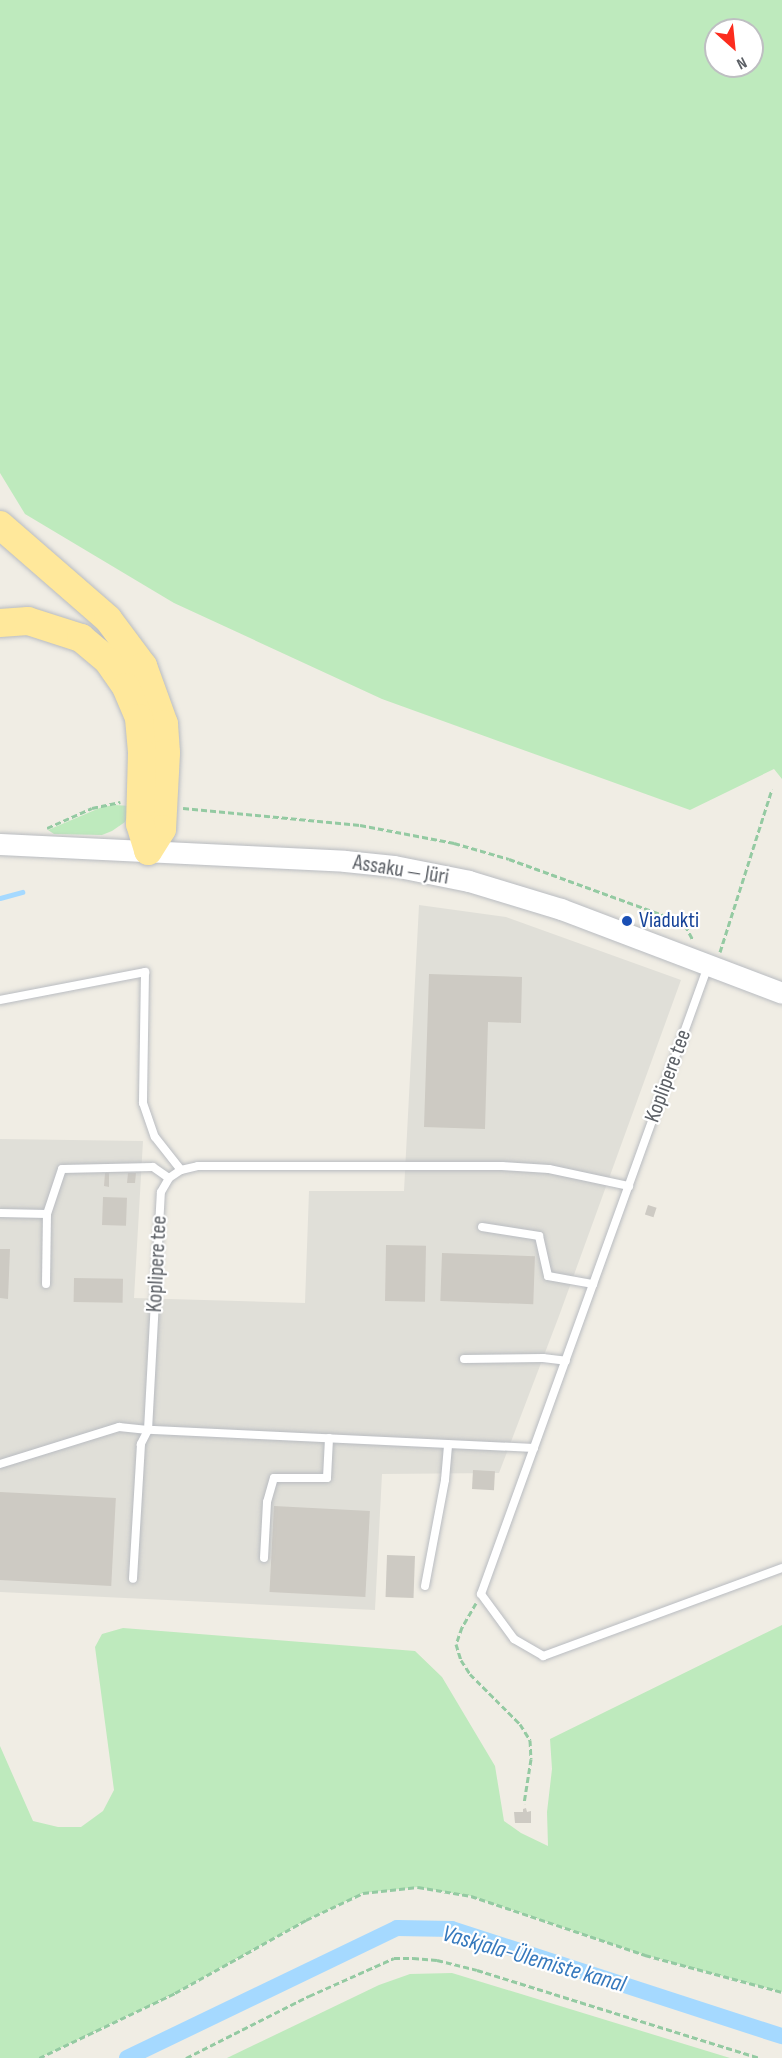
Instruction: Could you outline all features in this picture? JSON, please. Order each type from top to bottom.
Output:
[{"type":"highway","points":[[0,525],[108,619],[143,666],[164,724],[166,753],[162,829],[148,851]]},
{"type":"highway","points":[[0,623],[28,621],[81,638],[108,661],[126,687],[139,718],[142,753],[141,824],[148,851]]},
{"type":"street","name":"Assaku — Jüri","points":[[0,844],[345,861],[394,866],[469,881],[561,909],[782,993]]},
{"type":"lane","name":"Koplipere tee","points":[[481,1594],[629,1186],[705,964]]},
{"type":"lane","points":[[0,1000],[145,972],[143,1103],[155,1137],[181,1170]]},
{"type":"lane","points":[[46,1284],[47,1214],[62,1169],[153,1167],[169,1178],[181,1170],[198,1166],[502,1166],[549,1170],[629,1186]]},
{"type":"lane","name":"Koplipere tee","points":[[133,1580],[141,1444],[148,1430],[161,1192],[169,1178]]},
{"type":"lane","points":[[0,1214],[47,1214]]},
{"type":"lane","points":[[482,1227],[539,1236],[548,1276],[593,1284]]},
{"type":"lane","points":[[464,1359],[543,1358],[566,1361]]},
{"type":"lane","points":[[0,1464],[120,1427],[534,1448]]},
{"type":"lane","points":[[264,1558],[267,1502],[274,1478],[327,1478],[329,1438]]},
{"type":"lane","points":[[425,1586],[445,1480],[448,1444]]},
{"type":"lane","points":[[481,1594],[514,1639],[543,1656],[782,1568]]},
{"type":"path","points":[[705,964],[772,789]]},
{"type":"path","points":[[38,830],[92,808],[125,802]]},
{"type":"path","points":[[200,810],[408,833],[509,859],[685,925],[692,933],[705,964]]},
{"type":"path","points":[[481,1594],[462,1627],[456,1644],[461,1660],[470,1674],[520,1724],[530,1740],[531,1758],[524,1803]]},
{"type":"path","points":[[39,2058],[175,1992],[306,1920],[363,1893],[418,1887],[471,1896],[645,1955],[782,1992]]},
{"type":"path","points":[[186,2058],[309,1996],[394,1958],[437,1960],[477,1970],[760,2058]]},
{"type":"shaded area","points":[[419,905],[506,917],[681,980],[559,1316],[499,1473],[382,1474],[375,1610],[0,1592],[0,1139],[143,1141],[134,1298],[305,1303],[309,1191],[404,1191]]},
{"type":"green space","points":[[0,0],[782,0],[782,779],[774,769],[690,810],[382,699],[174,603],[25,514],[0,473]]},
{"type":"green space","points":[[130,806],[130,812],[125,822],[102,835],[54,834],[48,830],[102,807]]},
{"type":"green space","points":[[782,1625],[782,1992],[645,1955],[471,1896],[418,1887],[363,1893],[306,1920],[175,1993],[39,2058],[0,2058],[0,1746],[33,1821],[58,1827],[81,1827],[103,1811],[114,1790],[95,1647],[102,1634],[123,1628],[415,1651],[442,1677],[495,1766],[504,1821],[521,1833],[548,1846],[547,1812],[552,1769],[550,1739]]},
{"type":"green space","points":[[452,1973],[730,2058],[227,2058],[379,1985],[410,1974]]},
{"type":"building","points":[[429,974],[522,977],[521,1023],[488,1022],[485,1129],[424,1127]]},
{"type":"building","points":[[105,1173],[109,1173],[109,1187],[104,1186]]},
{"type":"building","points":[[128,1173],[136,1173],[135,1183],[127,1183]]},
{"type":"building","points":[[103,1197],[127,1198],[126,1226],[102,1225]]},
{"type":"building","points":[[648,1205],[657,1208],[653,1217],[645,1215]]},
{"type":"building","points":[[386,1245],[426,1246],[425,1302],[385,1301]]},
{"type":"building","points":[[0,1249],[10,1249],[8,1299],[0,1298]]},
{"type":"building","points":[[442,1253],[535,1256],[533,1304],[440,1301]]},
{"type":"building","points":[[74,1278],[123,1279],[123,1303],[74,1302]]},
{"type":"building","points":[[473,1470],[495,1471],[494,1490],[472,1489]]},
{"type":"building","points":[[0,1492],[116,1498],[111,1586],[0,1580]]},
{"type":"building","points":[[274,1506],[370,1511],[365,1597],[269,1592]]},
{"type":"building","points":[[387,1555],[415,1556],[414,1598],[386,1597]]},
{"type":"building","points":[[526,1808],[527,1812],[531,1811],[531,1823],[515,1823],[514,1812],[523,1812]]},
{"type":"waterway","points":[[0,898],[22,892]]},
{"type":"waterway","name":"Vaskjala-Ülemiste kanal","points":[[127,2058],[397,1928],[452,1929],[782,2036]]},
{"type":"place","name":"Viadukti","points":[[627,921]]}]
